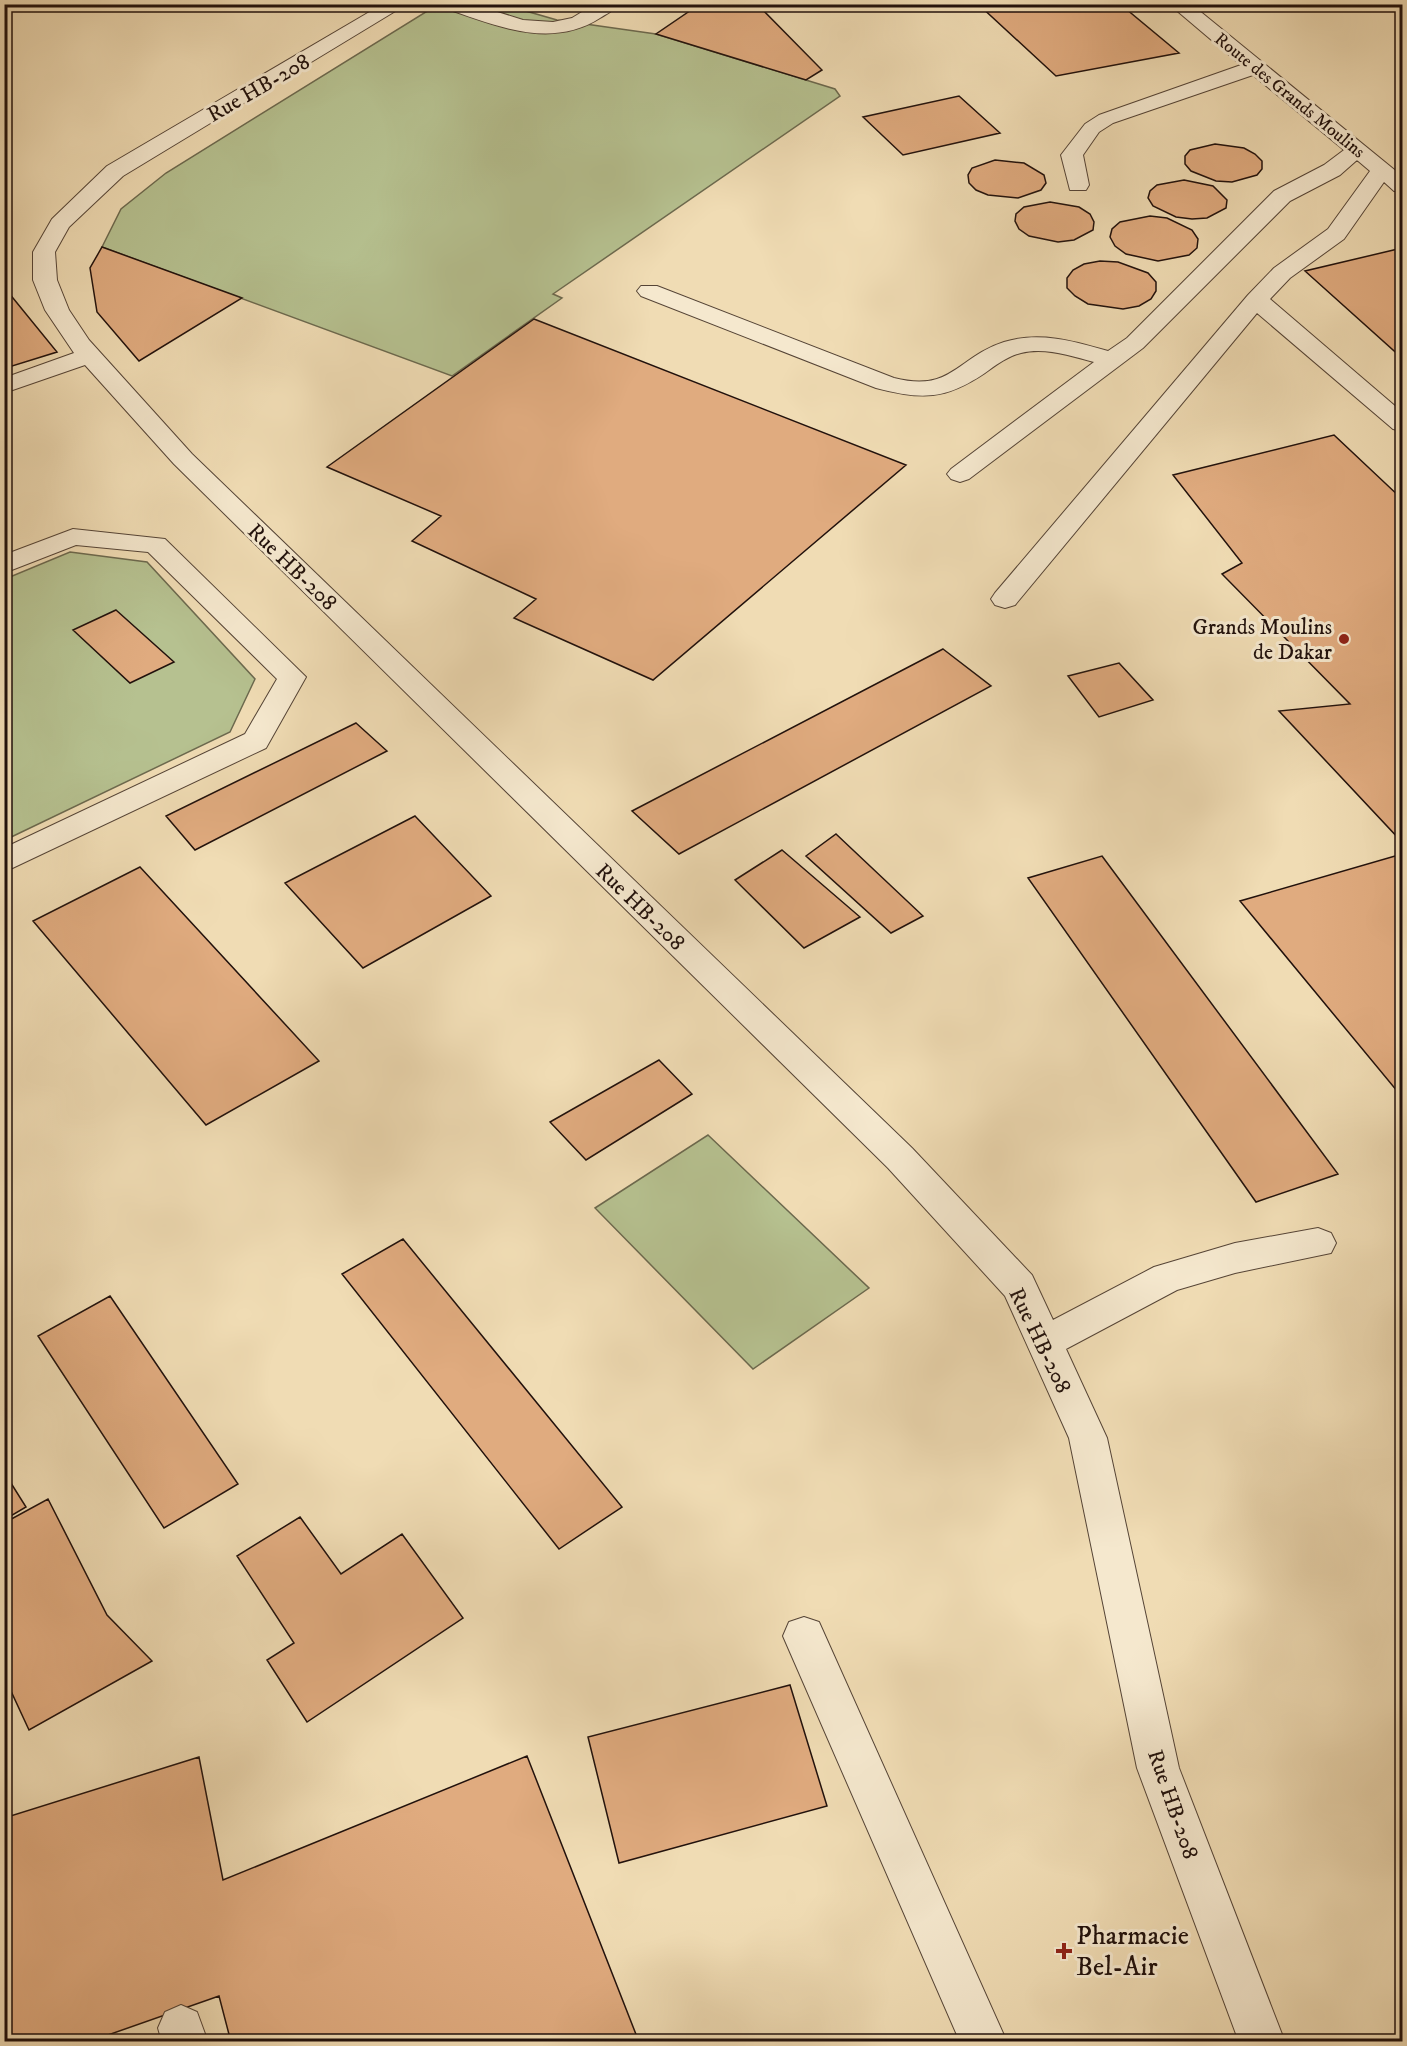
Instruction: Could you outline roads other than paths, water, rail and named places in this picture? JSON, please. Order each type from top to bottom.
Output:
[{"type":"street","name":"Rue HB-208","points":[[398,4],[115,171],[60,224],[44,252],[45,280],[57,310],[90,355],[183,459],[900,1158],[1018,1286],[1088,1438],[1158,1768],[1262,2042]]},
{"type":"street","points":[[450,4],[513,23],[548,28],[580,22],[609,4]]},
{"type":"street","name":"Route des Grands Moulins","points":[[1178,4],[1402,186]]},
{"type":"street","points":[[1078,185],[1072,155],[1092,128],[1106,119],[1174,93],[1218,81],[1255,67]]},
{"type":"street","points":[[960,474],[1135,343],[1282,196],[1332,170],[1358,150]]},
{"type":"street","points":[[1005,599],[1256,300],[1282,273],[1336,234],[1382,170]]},
{"type":"street","points":[[650,291],[885,383],[920,392],[946,386],[1002,350],[1019,345],[1042,343],[1112,360]]},
{"type":"street","points":[[1256,300],[1402,424]]},
{"type":"street","points":[[4,386],[90,355]]},
{"type":"street","points":[[4,565],[73,537],[156,545],[292,676],[256,741],[4,861]]},
{"type":"street","points":[[1044,1343],[1167,1278],[1234,1258],[1318,1243]]},
{"type":"street","points":[[804,1636],[984,2042]]},
{"type":"place","name":"Grands Moulins de Dakar","points":[[1344,639]]},
{"type":"place","name":"Pharmacie Bel-Air","points":[[1064,1951]]}]
